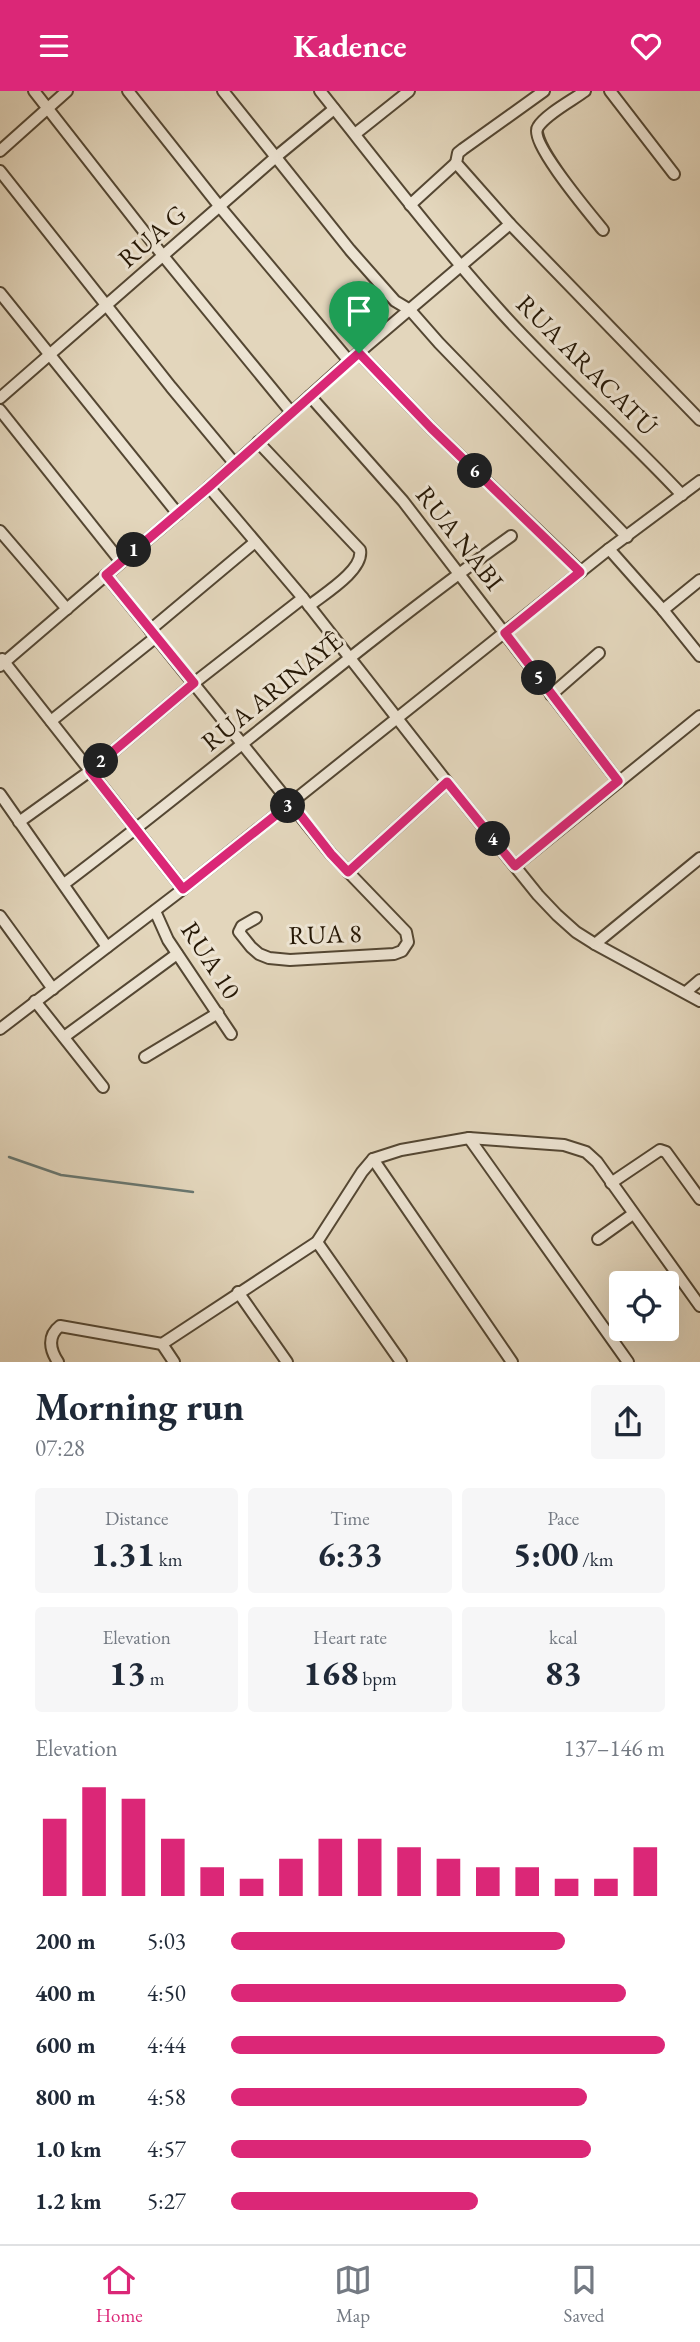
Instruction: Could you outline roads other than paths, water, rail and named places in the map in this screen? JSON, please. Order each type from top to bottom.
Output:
[{"type":"street","points":[[34,91],[164,257],[291,412]]},
{"type":"street","points":[[0,151],[66,91]]},
{"type":"street","points":[[128,91],[220,207],[349,361]]},
{"type":"street","points":[[223,91],[394,302],[410,310],[626,537]]},
{"type":"street","name":"RUA ARACATÚ","points":[[320,91],[461,266],[522,333],[682,495]]},
{"type":"street","points":[[355,134],[409,91]]},
{"type":"street","points":[[410,205],[456,163],[458,153],[544,91]]},
{"type":"street","points":[[585,91],[543,121],[536,131],[554,166],[603,230]]},
{"type":"street","points":[[610,91],[674,174]]},
{"type":"street","name":"RUA G","points":[[0,398],[334,109]]},
{"type":"street","points":[[456,163],[510,224],[700,420]]},
{"type":"street","points":[[0,171],[235,464]]},
{"type":"street","points":[[183,889],[51,721],[1,662],[178,514],[349,361],[510,224]]},
{"type":"street","points":[[0,293],[178,514]]},
{"type":"street","points":[[359,353],[431,428],[580,572]]},
{"type":"street","name":"RUA NABI","points":[[310,396],[403,501],[618,781]]},
{"type":"street","points":[[0,410],[121,562]]},
{"type":"street","points":[[19,822],[90,771],[194,683],[353,571],[360,563],[360,550],[258,442]]},
{"type":"street","points":[[0,1029],[155,911],[609,549],[700,481]]},
{"type":"street","points":[[209,487],[306,602],[447,782],[557,915],[595,944],[700,1001]]},
{"type":"street","points":[[0,531],[67,609]]},
{"type":"street","name":"RUA ARINAYÊ","points":[[64,884],[243,745],[349,658],[511,536]]},
{"type":"street","points":[[51,721],[255,543]]},
{"type":"street","points":[[609,549],[700,656]]},
{"type":"street","points":[[106,575],[348,872],[447,782]]},
{"type":"street","points":[[663,610],[700,580]]},
{"type":"street","points":[[551,695],[599,653]]},
{"type":"street","points":[[515,866],[700,716]]},
{"type":"street","points":[[0,794],[107,947]]},
{"type":"street","points":[[595,944],[700,858]]},
{"type":"street","name":"RUA 8","points":[[256,918],[239,929],[245,942],[259,954],[269,958],[290,960],[394,954],[402,951],[407,946],[408,936],[348,872]]},
{"type":"street","name":"RUA 10","points":[[155,911],[164,933],[231,1034]]},
{"type":"street","points":[[0,916],[53,989]]},
{"type":"street","points":[[64,1037],[177,954]]},
{"type":"street","points":[[686,992],[700,980]]},
{"type":"street","points":[[35,1001],[103,1087]]},
{"type":"street","points":[[145,1057],[218,1013]]},
{"type":"street","points":[[470,1137],[628,1362]]},
{"type":"street","points":[[58,1362],[53,1354],[51,1341],[55,1329],[60,1326],[162,1344],[317,1242],[373,1159],[401,1150],[470,1137],[564,1145],[591,1156],[700,1306]]},
{"type":"street","points":[[611,1183],[660,1150],[666,1152],[700,1199]]},
{"type":"street","points":[[373,1159],[512,1362]]},
{"type":"street","points":[[598,1239],[633,1214]]},
{"type":"street","points":[[317,1242],[401,1362]]},
{"type":"street","points":[[238,1292],[286,1362]]},
{"type":"street","points":[[162,1344],[174,1362]]},
{"type":"waterway","points":[[9,1157],[61,1175],[193,1192]]}]
